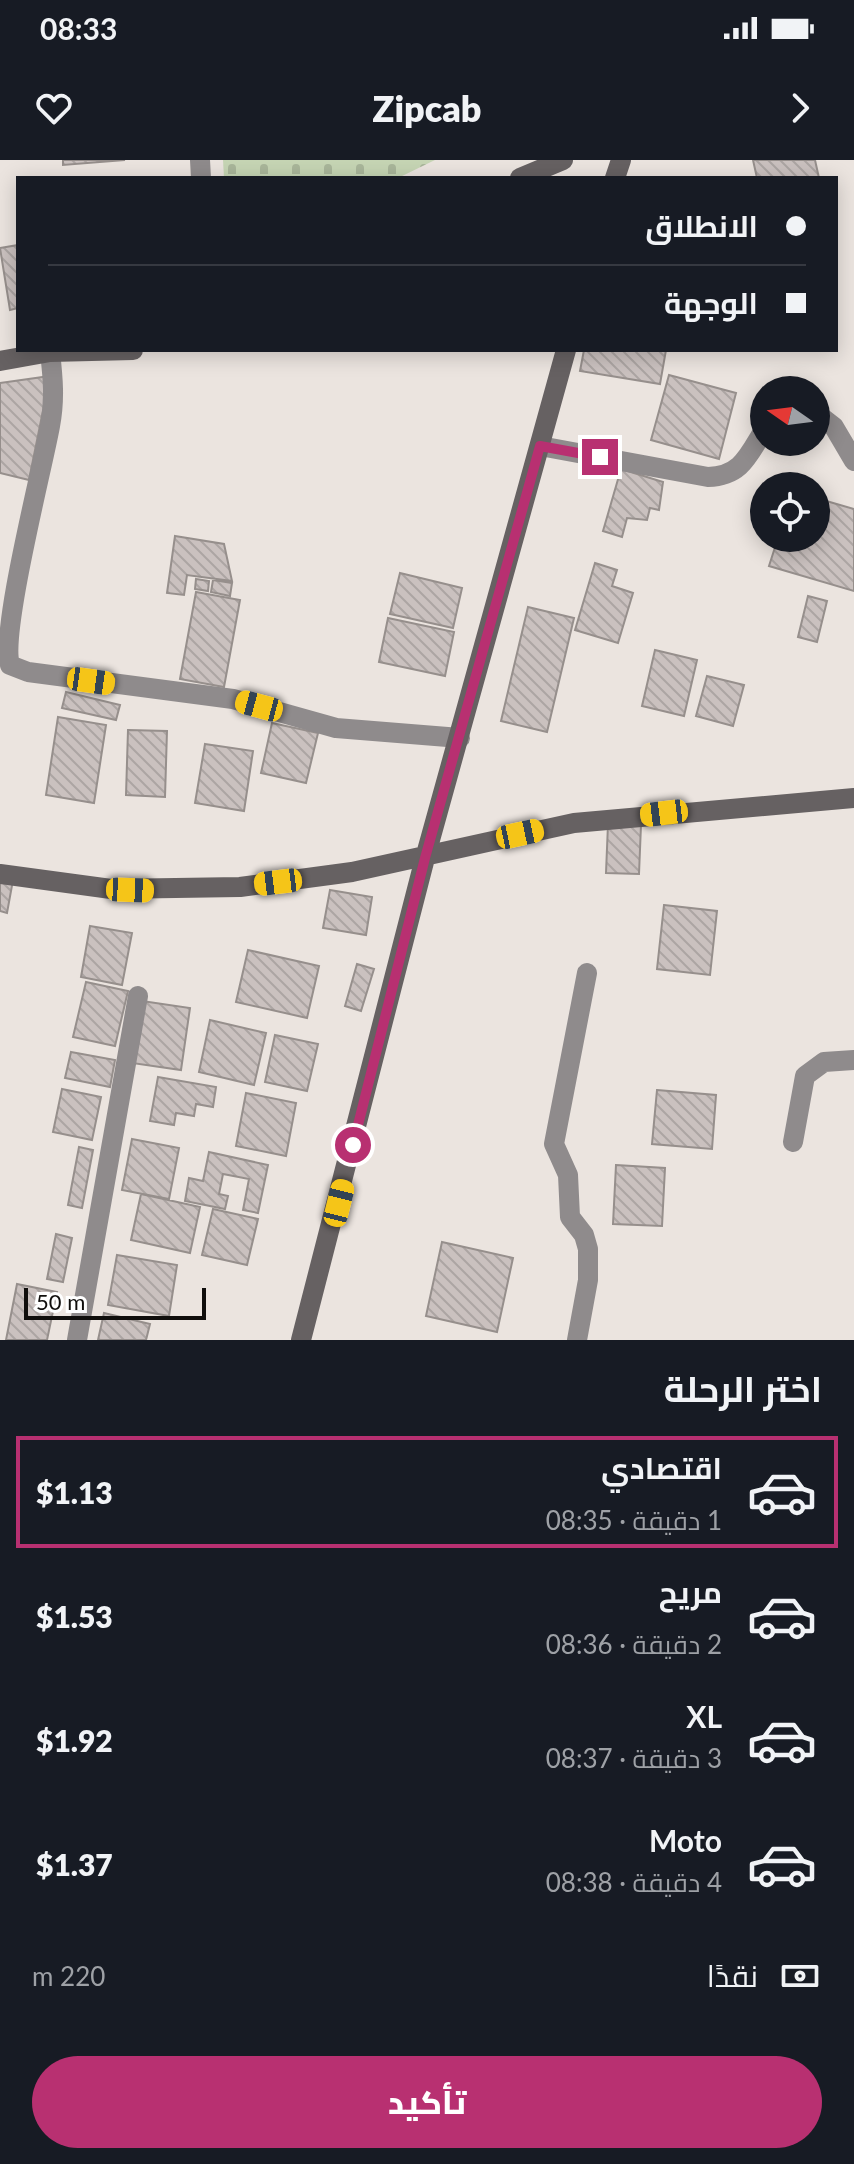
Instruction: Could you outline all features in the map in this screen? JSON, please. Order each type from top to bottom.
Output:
[{"type":"street","points":[[526,176],[563,160]]},
{"type":"street","points":[[0,361],[50,352],[55,385],[50,427],[11,584],[3,651],[10,665],[28,672],[233,699],[336,728],[460,738]]},
{"type":"street","points":[[301,1340],[425,858],[565,352]]},
{"type":"street","points":[[830,424],[854,461]]},
{"type":"street","points":[[540,446],[708,477],[724,477],[750,456]]},
{"type":"street","points":[[0,874],[111,889],[207,889],[337,874],[425,858],[574,823],[854,798]]},
{"type":"street","points":[[577,1340],[588,1280],[588,1249],[584,1235],[570,1217],[568,1175],[554,1144],[587,973]]},
{"type":"street","points":[[77,1340],[138,996]]},
{"type":"street","points":[[793,1142],[805,1076],[824,1062],[854,1060]]},
{"type":"green space","points":[[223,160],[435,160],[402,176],[224,176]]},
{"type":"building","points":[[63,160],[125,160],[63,165]]},
{"type":"building","points":[[753,160],[815,160],[819,176],[757,176]]},
{"type":"building","points":[[16,245],[16,308],[10,310],[0,248]]},
{"type":"building","points":[[584,352],[666,352],[660,384],[580,371]]},
{"type":"building","points":[[669,375],[736,393],[719,459],[651,440]]},
{"type":"building","points":[[50,376],[29,480],[0,473],[0,383]]},
{"type":"building","points":[[621,469],[663,482],[659,510],[650,508],[647,520],[627,518],[622,537],[603,531]]},
{"type":"building","points":[[830,502],[854,509],[854,591],[769,566],[774,552],[830,552]]},
{"type":"building","points":[[175,536],[224,544],[232,581],[187,575],[184,595],[167,593]]},
{"type":"building","points":[[595,563],[617,570],[612,586],[633,593],[618,643],[575,630]]},
{"type":"building","points":[[400,573],[462,588],[453,628],[390,614]]},
{"type":"building","points":[[196,579],[209,581],[208,591],[195,589]]},
{"type":"building","points":[[213,580],[232,583],[230,596],[211,592]]},
{"type":"building","points":[[196,592],[240,600],[224,687],[180,679]]},
{"type":"building","points":[[808,596],[827,601],[817,642],[798,637]]},
{"type":"building","points":[[528,607],[574,618],[547,732],[501,721]]},
{"type":"building","points":[[388,618],[454,632],[445,676],[379,662]]},
{"type":"building","points":[[655,650],[697,660],[684,716],[642,706]]},
{"type":"building","points":[[707,676],[744,685],[733,726],[696,716]]},
{"type":"building","points":[[66,692],[120,705],[116,720],[62,708]]},
{"type":"building","points":[[58,717],[106,725],[94,803],[46,795]]},
{"type":"building","points":[[272,723],[318,733],[306,783],[261,773]]},
{"type":"building","points":[[128,730],[167,731],[165,797],[126,795]]},
{"type":"building","points":[[205,744],[253,751],[244,811],[195,803]]},
{"type":"building","points":[[608,824],[641,825],[639,874],[606,873]]},
{"type":"building","points":[[0,878],[13,880],[7,913],[0,911]]},
{"type":"building","points":[[330,890],[372,897],[366,935],[323,928]]},
{"type":"building","points":[[664,905],[717,911],[710,975],[657,969]]},
{"type":"building","points":[[90,926],[132,933],[122,985],[81,977]]},
{"type":"building","points":[[248,950],[319,966],[307,1018],[236,1002]]},
{"type":"building","points":[[357,964],[374,969],[361,1011],[345,1006]]},
{"type":"building","points":[[86,982],[128,991],[115,1046],[73,1037]]},
{"type":"building","points":[[142,1001],[190,1008],[181,1070],[132,1063]]},
{"type":"building","points":[[210,1020],[266,1033],[254,1085],[199,1072]]},
{"type":"building","points":[[275,1035],[318,1044],[307,1091],[265,1082]]},
{"type":"building","points":[[71,1052],[115,1060],[110,1087],[65,1078]]},
{"type":"building","points":[[158,1077],[216,1087],[213,1107],[196,1104],[194,1116],[176,1113],[174,1125],[150,1121]]},
{"type":"building","points":[[62,1089],[101,1097],[92,1140],[53,1132]]},
{"type":"building","points":[[657,1090],[716,1095],[712,1149],[652,1144]]},
{"type":"building","points":[[246,1093],[296,1103],[286,1156],[236,1146]]},
{"type":"building","points":[[132,1139],[179,1148],[169,1199],[122,1190]]},
{"type":"building","points":[[79,1147],[93,1150],[82,1208],[68,1205]]},
{"type":"building","points":[[209,1152],[268,1165],[258,1213],[243,1210],[249,1179],[223,1174],[219,1194],[228,1196],[225,1209],[185,1201],[189,1178],[203,1181]]},
{"type":"building","points":[[616,1165],[665,1168],[662,1226],[613,1224]]},
{"type":"building","points":[[141,1194],[200,1207],[190,1253],[131,1240]]},
{"type":"building","points":[[213,1209],[258,1219],[247,1265],[202,1255]]},
{"type":"building","points":[[56,1234],[72,1238],[63,1282],[47,1279]]},
{"type":"building","points":[[442,1242],[513,1258],[497,1332],[426,1316]]},
{"type":"building","points":[[117,1255],[177,1265],[169,1316],[108,1305]]},
{"type":"building","points":[[17,1284],[57,1292],[47,1340],[6,1340]]},
{"type":"building","points":[[104,1313],[150,1324],[146,1340],[98,1340]]},
{"type":"route","points":[[353,1145],[425,858],[540,446],[600,457]]}]
